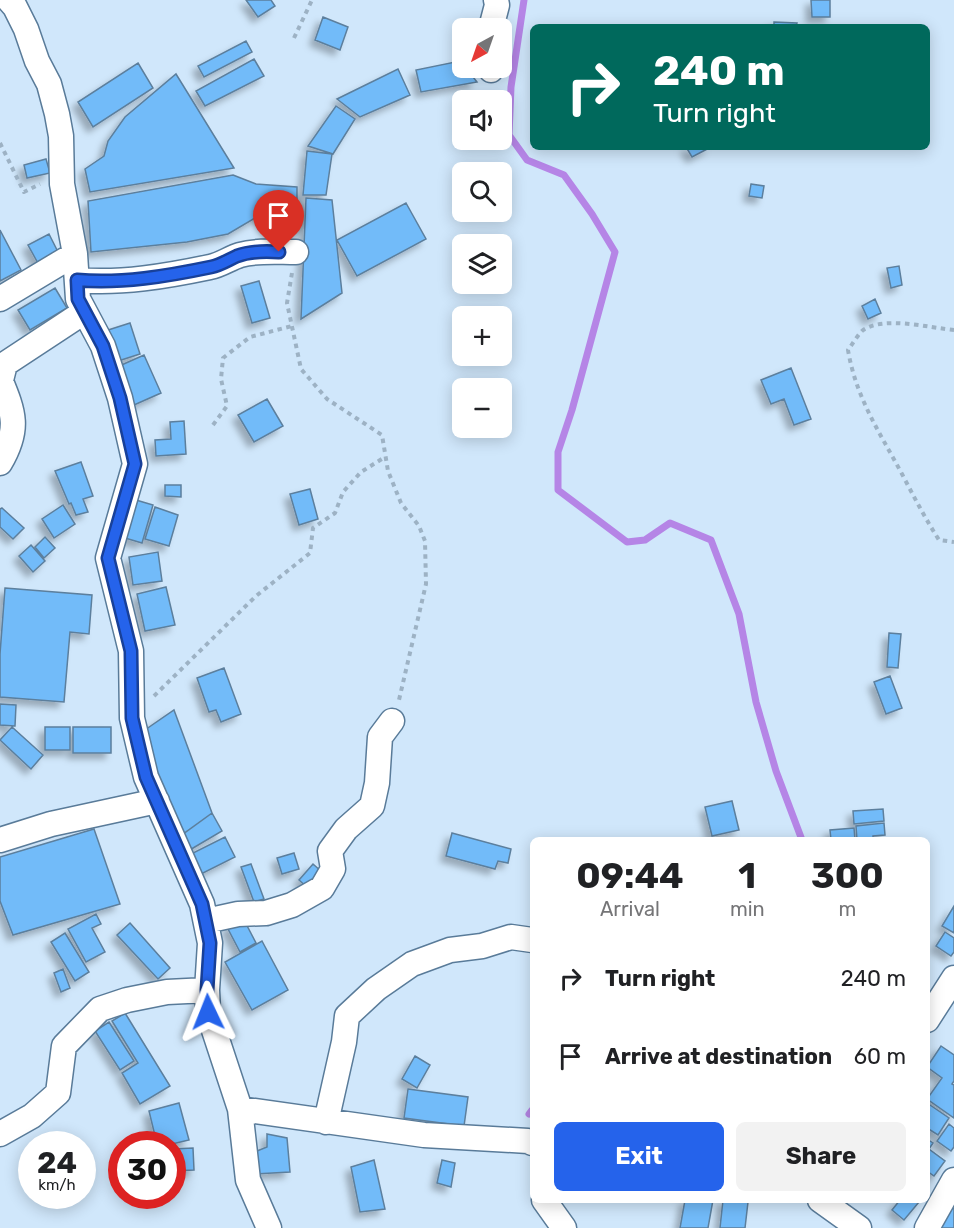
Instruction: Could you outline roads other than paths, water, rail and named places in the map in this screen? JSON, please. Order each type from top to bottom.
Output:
[{"type":"street","points":[[494,18],[496,0]]},
{"type":"street","points":[[15,2],[37,61],[49,84],[57,114],[61,136],[62,184],[75,254],[78,299],[103,346],[120,398],[135,464],[108,558],[131,651],[132,718],[146,777],[202,904],[210,943],[208,1012],[240,1109],[248,1180],[269,1228]]},
{"type":"street","points":[[77,280],[104,282],[170,274],[225,263],[239,255],[262,251],[296,252]]},
{"type":"street","points":[[0,299],[75,254]]},
{"type":"street","points":[[0,463],[12,434],[12,407],[0,380],[5,364],[84,312]]},
{"type":"street","points":[[206,921],[238,914],[266,913],[292,905],[322,888],[333,869],[330,851],[346,829],[372,806],[377,783],[380,737],[392,720]]},
{"type":"street","points":[[0,840],[51,824],[157,801]]},
{"type":"street","points":[[326,1122],[344,1042],[347,1016],[376,989],[412,964],[450,950],[482,946],[511,937],[530,940]]},
{"type":"street","points":[[930,1015],[954,978]]},
{"type":"street","points":[[0,1134],[32,1116],[58,1093],[64,1046],[100,1009],[166,992],[207,990]]},
{"type":"street","points":[[240,1109],[424,1135],[530,1145]]},
{"type":"street","points":[[927,1228],[954,1180]]},
{"type":"street","points":[[546,1203],[564,1228]]},
{"type":"street","points":[[824,1203],[859,1228]]},
{"type":"waterway","points":[[524,0],[511,87],[509,135],[527,160],[564,175],[592,214],[615,252],[572,410],[558,452],[558,490],[627,542],[645,540],[670,523],[711,540],[739,614],[756,702],[776,771],[801,837]]}]
